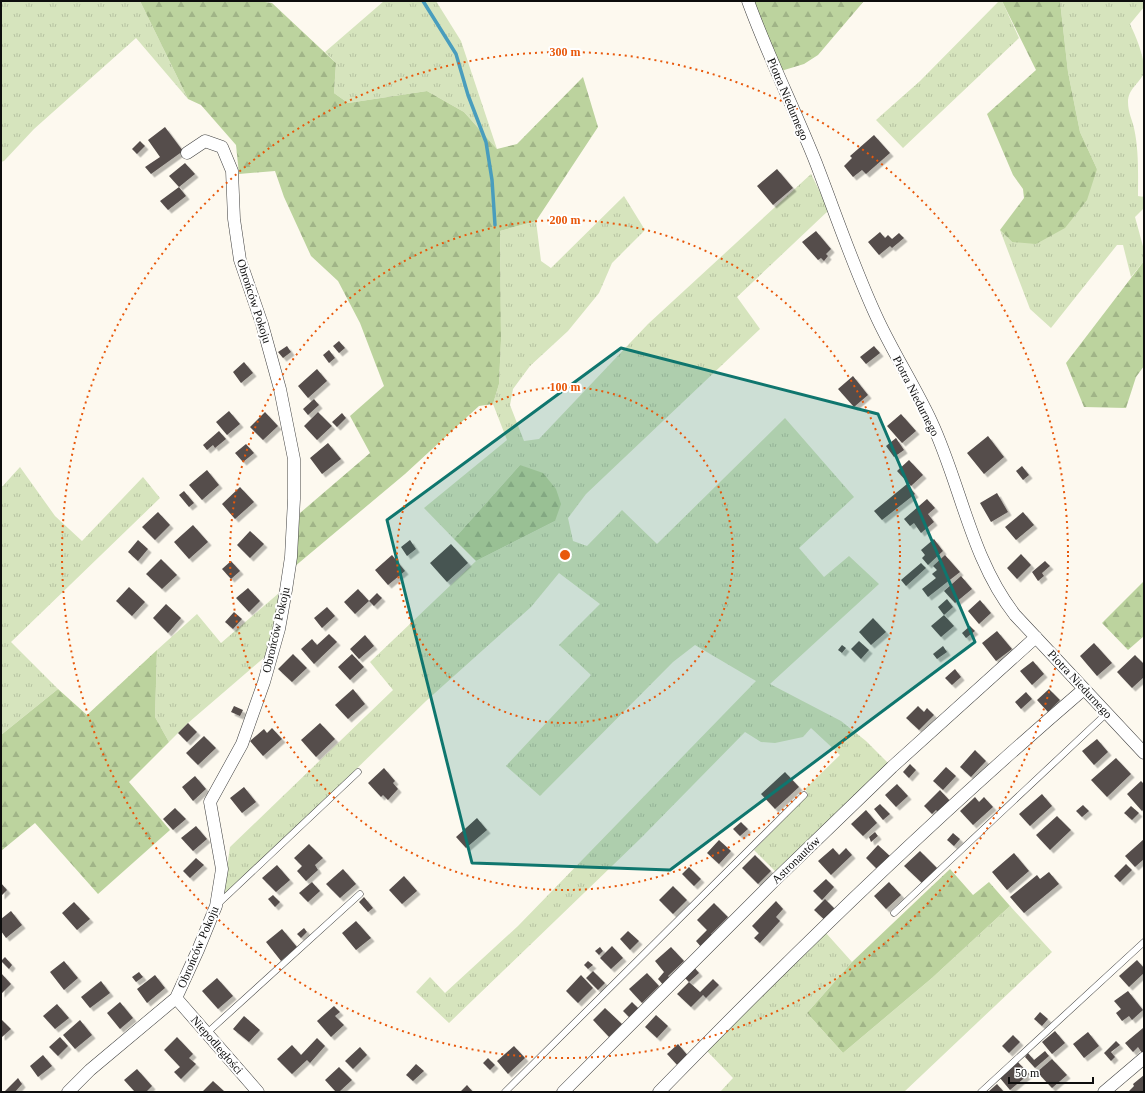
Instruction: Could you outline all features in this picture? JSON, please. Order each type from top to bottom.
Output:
[{"type":"street","name":"Piotra Niedurnego","points":[[748,1],[815,162],[878,320],[931,422],[984,564],[1010,609],[1144,753]]},
{"type":"street","name":"Obrońców Pokoju","points":[[68,1092],[90,1070],[176,998],[216,906],[222,869],[210,802],[242,744],[264,682],[279,629],[291,557],[294,500],[294,459],[280,389],[262,324],[240,260],[234,219],[232,171],[222,147],[205,141],[187,153]]},
{"type":"street","name":"Astronautów","points":[[563,1092],[772,882],[904,756],[1036,637]]},
{"type":"street","points":[[659,1092],[765,984],[993,767],[1084,689]]},
{"type":"street","name":"Niepodległości","points":[[176,998],[258,1092]]},
{"type":"street","points":[[1104,1092],[1144,1058]]},
{"type":"lane","points":[[894,913],[1107,713]]},
{"type":"lane","points":[[216,906],[358,772]]},
{"type":"lane","points":[[506,1092],[804,795]]},
{"type":"lane","points":[[206,1033],[360,894]]},
{"type":"lane","points":[[981,1092],[1144,942]]},
{"type":"highlighted area","points":[[621,348],[878,414],[975,642],[670,870],[472,863],[387,520]]},
{"type":"green space","points":[[1,1],[140,1],[188,99],[136,38],[34,129],[4,161],[1,162]]},
{"type":"green space","points":[[140,1],[258,1],[272,3],[336,63],[334,93],[348,103],[427,91],[464,112],[497,149],[517,144],[583,77],[598,127],[536,221],[500,231],[501,340],[499,384],[493,404],[479,406],[405,474],[294,567],[300,513],[370,453],[350,416],[384,386],[360,323],[338,281],[311,256],[284,197],[275,171],[239,174],[236,145],[201,105],[188,99]]},
{"type":"green space","points":[[384,1],[436,1],[461,41],[497,149],[464,112],[427,91],[348,103],[334,93],[336,63],[325,52]]},
{"type":"green space","points":[[753,1],[864,1],[818,55],[804,64],[781,71]]},
{"type":"green space","points":[[999,1],[1002,1],[1019,38],[903,148],[876,120],[920,81]]},
{"type":"green space","points":[[1002,1],[1060,1],[1068,72],[1080,132],[1097,169],[1087,200],[1065,228],[1036,244],[1012,242],[1000,230],[1024,198],[1023,189],[1013,175],[987,114],[1036,70]]},
{"type":"green space","points":[[1060,1],[1144,1],[1144,7],[1130,24],[1142,54],[1144,73],[1128,97],[1128,102],[1137,145],[1138,196],[1144,197],[1144,208],[1135,217],[1144,250],[1144,261],[1131,277],[1123,245],[1117,245],[1051,328],[1030,309],[1000,230],[1012,242],[1097,169],[1080,132],[1068,72]]},
{"type":"green space","points":[[811,174],[829,210],[737,297],[760,329],[586,494],[568,518],[573,541],[587,546],[622,510],[657,544],[785,418],[854,497],[799,548],[824,577],[849,556],[879,584],[770,684],[841,721],[866,741],[889,764],[777,873],[754,850],[808,794],[805,789],[840,755],[811,728],[803,737],[775,743],[761,742],[745,732],[640,839],[449,1023],[416,992],[430,977],[445,993],[518,926],[756,681],[695,645],[673,662],[540,796],[506,766],[591,675],[559,645],[600,604],[559,573],[531,607],[426,701],[222,900],[230,847],[393,690],[370,662],[476,561],[555,521],[520,465],[454,539],[424,508],[507,440],[493,404],[499,384],[501,340],[500,231],[536,221],[541,261],[551,268],[624,196],[645,230],[612,263],[599,293],[568,331],[530,366],[513,389],[510,405],[524,441],[539,439],[648,324]]},
{"type":"green space","points":[[1144,261],[1144,366],[1136,377],[1126,408],[1084,407],[1066,363]]},
{"type":"green space","points":[[520,465],[543,473],[556,489],[561,504],[555,521],[476,561],[454,539]]},
{"type":"green space","points":[[20,467],[55,516],[82,541],[143,477],[160,498],[11,642],[58,689],[1,735],[1,488]]},
{"type":"green space","points":[[1144,581],[1144,636],[1128,650],[1102,623]]},
{"type":"green space","points":[[279,593],[276,625],[267,655],[188,723],[169,742],[155,717],[157,650],[197,614],[221,643]]},
{"type":"green space","points":[[157,650],[155,717],[169,742],[129,782],[170,830],[98,894],[35,823],[1,851],[1,735],[58,689],[87,715]]},
{"type":"green space","points":[[950,869],[973,895],[989,882],[1010,906],[932,978],[843,1053],[807,1013],[852,962]]},
{"type":"green space","points":[[1010,906],[1052,952],[904,1092],[720,1092],[733,1078],[707,1051],[826,933],[852,962],[807,1013],[843,1053],[932,978]]},
{"type":"building","points":[[165,127],[183,151],[151,174],[145,167],[160,157],[148,140]]},
{"type":"building","points":[[874,135],[890,153],[866,174],[862,170],[853,177],[844,166],[852,158],[850,156]]},
{"type":"building","points":[[140,141],[145,146],[137,154],[132,149]]},
{"type":"building","points":[[185,163],[195,174],[179,187],[169,176]]},
{"type":"building","points":[[777,169],[793,188],[773,205],[757,186]]},
{"type":"building","points":[[179,187],[186,196],[168,210],[160,201]]},
{"type":"building","points":[[816,231],[831,249],[826,254],[828,256],[824,261],[821,258],[818,260],[802,242]]},
{"type":"building","points":[[880,232],[885,238],[888,235],[892,239],[899,233],[904,238],[892,248],[890,246],[879,255],[868,242]]},
{"type":"building","points":[[339,341],[345,348],[339,353],[333,346]]},
{"type":"building","points":[[287,346],[291,352],[283,358],[278,352]]},
{"type":"building","points":[[874,346],[880,353],[866,364],[860,357]]},
{"type":"building","points":[[329,350],[335,358],[329,363],[323,355]]},
{"type":"building","points":[[244,362],[253,373],[241,383],[233,372]]},
{"type":"building","points":[[317,369],[327,381],[308,398],[298,386]]},
{"type":"building","points":[[853,376],[868,395],[854,407],[838,389]]},
{"type":"building","points":[[314,399],[319,405],[308,415],[303,409]]},
{"type":"building","points":[[229,411],[240,424],[227,435],[216,422]]},
{"type":"building","points":[[265,412],[278,426],[263,440],[250,427]]},
{"type":"building","points":[[318,412],[332,426],[317,440],[304,426]]},
{"type":"building","points":[[342,413],[346,418],[337,427],[332,422]]},
{"type":"building","points":[[901,414],[916,431],[902,443],[887,426]]},
{"type":"building","points":[[219,431],[226,439],[215,448],[213,445],[207,450],[203,445]]},
{"type":"building","points":[[988,436],[1004,457],[984,474],[967,453]]},
{"type":"building","points":[[896,438],[904,450],[894,457],[886,446]]},
{"type":"building","points":[[328,443],[341,459],[322,474],[310,458]]},
{"type":"building","points":[[246,444],[254,453],[243,462],[235,453]]},
{"type":"building","points":[[909,460],[923,475],[911,486],[897,471]]},
{"type":"building","points":[[1022,466],[1029,475],[1023,480],[1016,471]]},
{"type":"building","points":[[207,470],[219,485],[202,500],[189,485]]},
{"type":"building","points":[[907,484],[915,494],[882,520],[874,511]]},
{"type":"building","points":[[240,487],[254,502],[235,519],[222,504]]},
{"type":"building","points":[[184,491],[194,503],[189,507],[179,495]]},
{"type":"building","points":[[997,493],[1008,512],[991,522],[980,503]]},
{"type":"building","points":[[927,499],[935,508],[928,514],[934,522],[921,533],[914,523],[910,526],[904,519]]},
{"type":"building","points":[[158,512],[170,525],[155,540],[142,527]]},
{"type":"building","points":[[1023,512],[1034,525],[1016,540],[1005,527]]},
{"type":"building","points":[[193,525],[208,542],[189,559],[174,542]]},
{"type":"building","points":[[250,531],[264,544],[250,558],[237,545]]},
{"type":"building","points":[[934,539],[943,551],[928,565],[922,558],[925,555],[921,550]]},
{"type":"building","points":[[138,540],[148,549],[138,561],[128,552]]},
{"type":"building","points":[[410,540],[416,549],[407,556],[401,547]]},
{"type":"building","points":[[451,544],[468,563],[447,582],[430,563]]},
{"type":"building","points":[[1021,554],[1031,565],[1017,579],[1007,568]]},
{"type":"building","points":[[392,555],[405,571],[388,585],[375,570]]},
{"type":"building","points":[[945,555],[960,572],[928,597],[922,589],[936,578],[932,574],[937,570],[933,566]]},
{"type":"building","points":[[161,559],[177,575],[162,589],[146,574]]},
{"type":"building","points":[[231,561],[240,571],[231,579],[222,569]]},
{"type":"building","points":[[1045,561],[1050,566],[1042,573],[1044,576],[1038,581],[1032,572]]},
{"type":"building","points":[[921,563],[926,568],[906,586],[901,580]]},
{"type":"building","points":[[961,576],[972,589],[955,603],[944,591]]},
{"type":"building","points":[[129,587],[145,602],[132,616],[116,601]]},
{"type":"building","points":[[248,588],[260,601],[249,612],[236,598]]},
{"type":"building","points":[[358,589],[369,601],[355,614],[344,602]]},
{"type":"building","points":[[377,593],[382,598],[374,606],[369,601]]},
{"type":"building","points":[[947,599],[953,607],[944,615],[938,607]]},
{"type":"building","points":[[980,600],[991,613],[979,624],[968,611]]},
{"type":"building","points":[[166,604],[181,618],[168,633],[153,618]]},
{"type":"building","points":[[327,607],[335,616],[322,628],[314,618]]},
{"type":"building","points":[[234,612],[242,619],[233,629],[225,622]]},
{"type":"building","points":[[944,615],[954,626],[941,637],[931,626]]},
{"type":"building","points":[[873,618],[886,632],[871,645],[859,632]]},
{"type":"building","points":[[970,626],[975,631],[966,638],[962,633]]},
{"type":"building","points":[[997,631],[1012,649],[996,661],[982,643]]},
{"type":"building","points":[[329,634],[337,642],[314,664],[301,649],[312,639],[317,645]]},
{"type":"building","points":[[365,635],[374,646],[359,659],[350,649]]},
{"type":"building","points":[[859,641],[869,650],[861,659],[851,649]]},
{"type":"building","points":[[1094,643],[1112,663],[1097,676],[1080,656]]},
{"type":"building","points":[[842,645],[846,648],[842,653],[838,650]]},
{"type":"building","points":[[943,646],[947,652],[937,659],[933,654]]},
{"type":"building","points":[[293,654],[307,668],[292,682],[278,669]]},
{"type":"building","points":[[352,654],[364,667],[350,680],[338,667]]},
{"type":"building","points":[[1135,655],[1144,664],[1144,677],[1132,688],[1117,672]]},
{"type":"building","points":[[1033,661],[1044,674],[1032,685],[1020,671]]},
{"type":"building","points":[[955,669],[961,677],[952,685],[945,678]]},
{"type":"building","points":[[353,689],[365,704],[348,719],[335,705]]},
{"type":"building","points":[[1049,689],[1060,700],[1048,712],[1037,700]]},
{"type":"building","points":[[1026,692],[1032,699],[1021,709],[1015,702]]},
{"type":"building","points":[[234,706],[243,710],[240,716],[231,712]]},
{"type":"building","points":[[918,706],[924,712],[927,708],[934,715],[919,730],[906,718]]},
{"type":"building","points":[[188,723],[197,732],[187,742],[178,733]]},
{"type":"building","points":[[320,723],[335,739],[316,757],[301,740]]},
{"type":"building","points":[[272,728],[282,739],[263,756],[250,741],[264,729],[267,733]]},
{"type":"building","points":[[204,736],[216,748],[198,765],[186,753]]},
{"type":"building","points":[[1097,739],[1108,752],[1094,765],[1082,751]]},
{"type":"building","points":[[975,750],[986,761],[971,777],[960,767]]},
{"type":"building","points":[[1116,758],[1131,774],[1107,797],[1091,780]]},
{"type":"building","points":[[910,764],[916,770],[909,778],[903,772]]},
{"type":"building","points":[[946,767],[956,776],[943,790],[933,781]]},
{"type":"building","points":[[384,768],[395,781],[393,783],[398,789],[388,800],[383,795],[381,797],[368,783]]},
{"type":"building","points":[[785,772],[799,787],[775,809],[761,794]]},
{"type":"building","points":[[195,776],[206,789],[193,801],[182,787]]},
{"type":"building","points":[[1141,781],[1144,784],[1144,809],[1142,811],[1127,794]]},
{"type":"building","points":[[897,784],[908,796],[896,807],[885,795]]},
{"type":"building","points":[[244,787],[256,802],[242,813],[230,798]]},
{"type":"building","points":[[940,790],[951,802],[939,813],[936,810],[932,814],[924,806]]},
{"type":"building","points":[[1042,794],[1052,806],[1030,826],[1019,814]]},
{"type":"building","points":[[975,797],[979,802],[984,797],[993,807],[973,825],[960,811]]},
{"type":"building","points":[[880,804],[890,814],[883,820],[874,809]]},
{"type":"building","points":[[1083,805],[1089,811],[1082,817],[1076,811]]},
{"type":"building","points":[[1131,806],[1139,813],[1132,820],[1124,813]]},
{"type":"building","points":[[175,808],[186,819],[173,830],[163,819]]},
{"type":"building","points":[[866,810],[877,823],[863,836],[851,824]]},
{"type":"building","points":[[1057,816],[1071,830],[1050,850],[1036,835]]},
{"type":"building","points":[[477,818],[487,830],[466,848],[456,837]]},
{"type":"building","points":[[741,822],[748,829],[740,836],[733,829]]},
{"type":"building","points":[[196,826],[207,839],[193,851],[181,838]]},
{"type":"building","points":[[875,832],[878,836],[871,842],[869,837]]},
{"type":"building","points":[[953,833],[960,839],[954,846],[947,840]]},
{"type":"building","points":[[1144,839],[1144,859],[1135,867],[1125,856]]},
{"type":"building","points":[[719,840],[731,851],[719,864],[707,853]]},
{"type":"building","points":[[309,844],[323,858],[315,865],[318,870],[306,881],[297,871],[302,866],[294,858]]},
{"type":"building","points":[[878,845],[892,858],[880,872],[866,858]]},
{"type":"building","points":[[833,848],[839,855],[846,848],[852,855],[831,875],[818,861]]},
{"type":"building","points":[[920,851],[937,868],[922,883],[904,866]]},
{"type":"building","points":[[1014,853],[1029,871],[1007,890],[992,872]]},
{"type":"building","points":[[755,855],[771,871],[758,884],[742,868]]},
{"type":"building","points":[[196,858],[204,865],[190,878],[183,871]]},
{"type":"building","points":[[1126,864],[1132,870],[1120,882],[1114,876]]},
{"type":"building","points":[[277,865],[290,880],[276,892],[262,878]]},
{"type":"building","points":[[689,867],[701,879],[694,886],[682,874]]},
{"type":"building","points":[[343,869],[356,884],[340,898],[326,884]]},
{"type":"building","points":[[1049,872],[1059,884],[1024,913],[1010,897],[1037,875],[1040,879]]},
{"type":"building","points":[[404,876],[417,891],[402,904],[389,890]]},
{"type":"building","points":[[826,879],[834,887],[822,900],[813,891]]},
{"type":"building","points":[[312,882],[320,891],[308,902],[299,893]]},
{"type":"building","points":[[889,882],[901,895],[886,909],[874,896]]},
{"type":"building","points":[[1,883],[7,890],[1,896]]},
{"type":"building","points":[[673,886],[687,900],[673,914],[659,900]]},
{"type":"building","points":[[273,895],[280,902],[275,907],[268,899]]},
{"type":"building","points":[[364,897],[373,908],[368,912],[359,902]]},
{"type":"building","points":[[825,899],[837,911],[827,922],[814,910]]},
{"type":"building","points":[[776,901],[783,909],[776,917],[780,921],[760,943],[754,938],[759,933],[752,926]]},
{"type":"building","points":[[74,902],[90,919],[77,930],[62,913]]},
{"type":"building","points":[[714,903],[728,917],[711,934],[714,937],[702,948],[696,941],[707,930],[697,920]]},
{"type":"building","points":[[11,911],[22,925],[6,938],[1,931],[1,919]]},
{"type":"building","points":[[356,921],[371,938],[356,950],[342,933]]},
{"type":"building","points":[[304,928],[307,932],[301,938],[297,934]]},
{"type":"building","points":[[282,929],[297,947],[281,961],[266,942]]},
{"type":"building","points":[[628,931],[639,941],[630,950],[620,939]]},
{"type":"building","points":[[612,946],[623,958],[611,969],[600,958]]},
{"type":"building","points":[[600,947],[603,951],[599,955],[595,951]]},
{"type":"building","points":[[671,947],[684,961],[668,976],[672,980],[665,987],[658,979],[664,972],[655,961]]},
{"type":"building","points":[[5,957],[12,965],[9,969],[1,961]]},
{"type":"building","points":[[1137,960],[1144,968],[1144,973],[1129,987],[1119,976]]},
{"type":"building","points":[[64,961],[78,978],[64,990],[50,972]]},
{"type":"building","points":[[588,961],[593,965],[588,969],[584,965]]},
{"type":"building","points":[[694,967],[699,973],[689,982],[684,977]]},
{"type":"building","points":[[593,971],[605,983],[598,990],[586,978]]},
{"type":"building","points":[[139,972],[143,977],[136,982],[132,977]]},
{"type":"building","points":[[1,973],[11,984],[1,994]]},
{"type":"building","points":[[647,973],[659,986],[642,1003],[629,989]]},
{"type":"building","points":[[155,975],[165,988],[147,1003],[137,989]]},
{"type":"building","points":[[581,975],[593,988],[578,1003],[566,991]]},
{"type":"building","points":[[217,978],[233,996],[218,1009],[202,991]]},
{"type":"building","points":[[713,979],[719,985],[706,998],[703,995],[691,1007],[677,994],[689,982],[700,992]]},
{"type":"building","points":[[101,981],[110,993],[90,1008],[81,997]]},
{"type":"building","points":[[1128,991],[1143,1010],[1132,1020],[1129,1016],[1122,1021],[1116,1013],[1121,1009],[1114,1001]]},
{"type":"building","points":[[120,1002],[133,1018],[120,1029],[107,1013]]},
{"type":"building","points":[[632,1002],[640,1010],[631,1019],[623,1011]]},
{"type":"building","points":[[57,1004],[69,1018],[55,1029],[43,1016]]},
{"type":"building","points":[[334,1006],[340,1012],[335,1016],[344,1025],[331,1037],[317,1021]]},
{"type":"building","points":[[605,1008],[622,1024],[609,1037],[593,1020]]},
{"type":"building","points":[[1040,1012],[1048,1019],[1042,1026],[1034,1019]]},
{"type":"building","points":[[656,1015],[668,1026],[657,1038],[645,1027]]},
{"type":"building","points":[[244,1016],[260,1030],[249,1042],[233,1029]]},
{"type":"building","points":[[1,1019],[11,1029],[2,1037],[1,1036]]},
{"type":"building","points":[[80,1020],[92,1035],[75,1049],[63,1035]]},
{"type":"building","points":[[1143,1028],[1144,1052],[1142,1053],[1138,1047],[1133,1052],[1125,1043]]},
{"type":"building","points":[[1055,1031],[1065,1043],[1052,1054],[1042,1042]]},
{"type":"building","points":[[1088,1032],[1099,1046],[1084,1058],[1073,1044]]},
{"type":"building","points":[[1013,1035],[1020,1042],[1009,1053],[1002,1046]]},
{"type":"building","points":[[60,1037],[68,1046],[58,1056],[49,1047]]},
{"type":"building","points":[[177,1037],[193,1054],[189,1058],[196,1064],[181,1079],[174,1072],[180,1067],[164,1050]]},
{"type":"building","points":[[317,1038],[325,1046],[310,1063],[307,1060],[292,1074],[277,1059],[292,1045],[301,1055]]},
{"type":"building","points":[[1116,1041],[1120,1045],[1111,1052],[1115,1057],[1111,1061],[1104,1053]]},
{"type":"building","points":[[678,1044],[689,1057],[679,1067],[667,1054]]},
{"type":"building","points":[[514,1046],[525,1058],[508,1074],[497,1061]]},
{"type":"building","points":[[360,1047],[367,1055],[353,1069],[345,1061]]},
{"type":"building","points":[[1045,1051],[1049,1056],[1035,1068],[1025,1057],[1028,1053],[1034,1060]]},
{"type":"building","points":[[43,1055],[52,1066],[38,1077],[30,1066]]},
{"type":"building","points":[[488,1058],[495,1065],[490,1070],[483,1063]]},
{"type":"building","points":[[1052,1059],[1067,1075],[1052,1088],[1037,1072]]},
{"type":"building","points":[[1018,1062],[1029,1074],[1010,1090],[1000,1078]]},
{"type":"building","points":[[416,1064],[424,1071],[413,1081],[406,1075]]},
{"type":"building","points":[[339,1067],[352,1080],[339,1092],[336,1092],[325,1080]]},
{"type":"building","points":[[137,1069],[152,1086],[146,1092],[135,1092],[124,1080]]},
{"type":"building","points":[[1144,1075],[1144,1092],[1130,1092],[1129,1091],[1134,1086],[1133,1084]]},
{"type":"building","points":[[18,1078],[22,1084],[15,1092],[4,1092]]},
{"type":"building","points":[[213,1081],[225,1092],[202,1092]]},
{"type":"building","points":[[997,1084],[1004,1092],[988,1092]]},
{"type":"building","points":[[467,1085],[473,1092],[460,1092]]},
{"type":"waterway","points":[[423,1],[456,54],[468,95],[486,142],[492,180],[495,225]]}]
